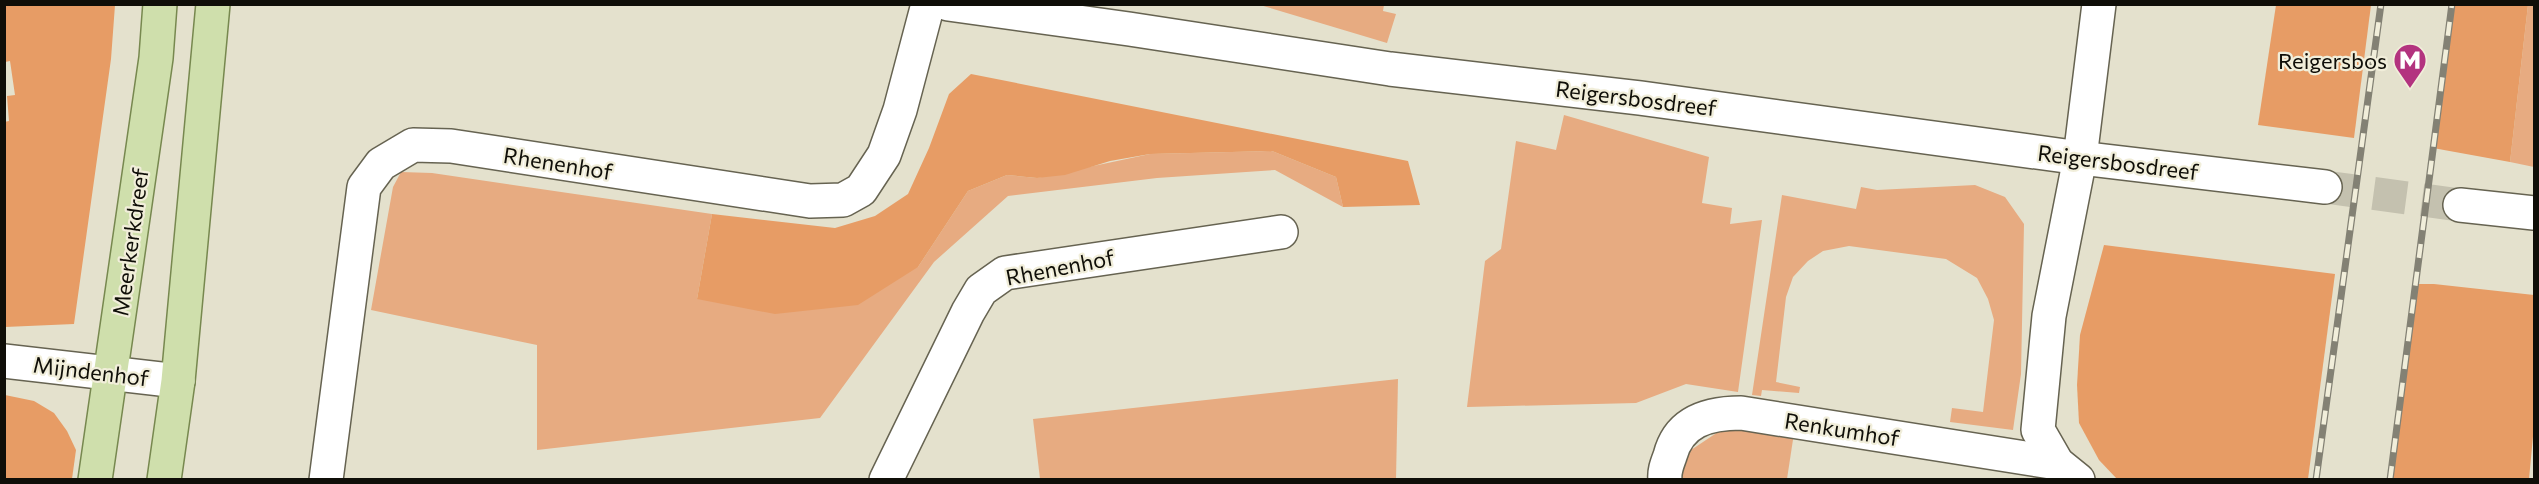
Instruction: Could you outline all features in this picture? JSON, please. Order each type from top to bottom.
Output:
[{"type":"main road","name":"Meerkerkdreef","points":[[95,480],[156,58],[160,4]]},
{"type":"main road","points":[[164,480],[178,381],[213,4]]},
{"type":"street","name":"Rhenenhof","points":[[326,480],[364,187],[381,164],[414,145],[451,146],[810,201],[843,200],[861,190],[884,155],[900,110],[928,4]]},
{"type":"street","name":"Reigersbosdreef","points":[[948,4],[1390,69],[1652,99],[2080,158],[2325,187]]},
{"type":"street","name":"Renkumhof","points":[[2064,474],[2038,430],[2049,316],[2080,158],[2099,4]]},
{"type":"street","points":[[2460,205],[2535,213]]},
{"type":"street","name":"Rhenenhof","points":[[886,480],[968,312],[981,290],[1005,273],[1281,232]]},
{"type":"street","name":"Mijndenhof","points":[[4,361],[178,381]]},
{"type":"street","name":"Renkumhof","points":[[1665,480],[1673,442],[1690,424],[1719,413],[1741,413],[2064,474]]},
{"type":"shaded area","points":[[5,4],[115,5],[111,59],[74,324],[5,327],[4,122],[9,121],[7,96],[15,95],[10,61],[5,62]]},
{"type":"shaded area","points":[[1260,5],[1384,5],[1383,11],[1396,14],[1387,43]]},
{"type":"shaded area","points":[[2276,5],[2371,5],[2354,138],[2258,125]]},
{"type":"shaded area","points":[[2452,5],[2528,5],[2510,162],[2433,148]]},
{"type":"shaded area","points":[[2528,5],[2534,5],[2534,167],[2510,162]]},
{"type":"shaded area","points":[[971,74],[1408,161],[1420,205],[1343,207],[1336,177],[1272,151],[1150,154],[1110,161],[1065,175],[1037,178],[1007,175],[968,191],[918,267],[858,305],[775,314],[697,299],[712,214],[835,228],[875,216],[908,194],[929,148],[949,94]]},
{"type":"shaded area","points":[[1564,115],[1709,157],[1702,203],[1732,208],[1730,224],[1762,220],[1738,392],[1686,384],[1636,403],[1467,407],[1485,261],[1501,249],[1516,141],[1556,150]]},
{"type":"shaded area","points":[[1272,151],[1336,177],[1343,207],[1275,170],[1157,178],[1008,196],[934,262],[820,418],[537,450],[537,345],[371,310],[393,187],[401,172],[432,173],[712,214],[697,299],[918,267],[968,191],[1007,175],[1037,178],[1150,154]]},
{"type":"shaded area","points":[[1975,185],[2005,197],[2024,224],[2021,374],[2013,430],[1950,422],[1952,408],[1983,412],[1994,320],[1988,299],[1977,278],[1946,259],[1849,246],[1823,251],[1808,261],[1793,277],[1786,297],[1776,382],[1800,387],[1799,393],[1762,390],[1761,396],[1752,395],[1782,195],[1856,209],[1861,187],[1877,190]]},
{"type":"shaded area","points":[[2104,245],[2335,274],[2308,479],[2117,479],[2099,460],[2079,423],[2077,385],[2080,335]]},
{"type":"shaded area","points":[[2414,284],[2434,284],[2534,295],[2534,426],[2529,479],[2390,479]]},
{"type":"shaded area","points":[[1398,379],[1396,479],[1040,479],[1033,419]]},
{"type":"shaded area","points":[[5,395],[34,401],[54,413],[67,431],[76,450],[72,479],[5,479]]},
{"type":"shaded area","points":[[1745,426],[1794,433],[1787,479],[1678,479],[1688,452],[1721,430]]},
{"type":"tunnel","points":[[2325,187],[2460,205]]},
{"type":"railway","points":[[2316,480],[2381,4]]},
{"type":"railway","points":[[2390,480],[2452,4]]},
{"type":"place","name":"Reigersbos","points":[[2410,89]]}]
